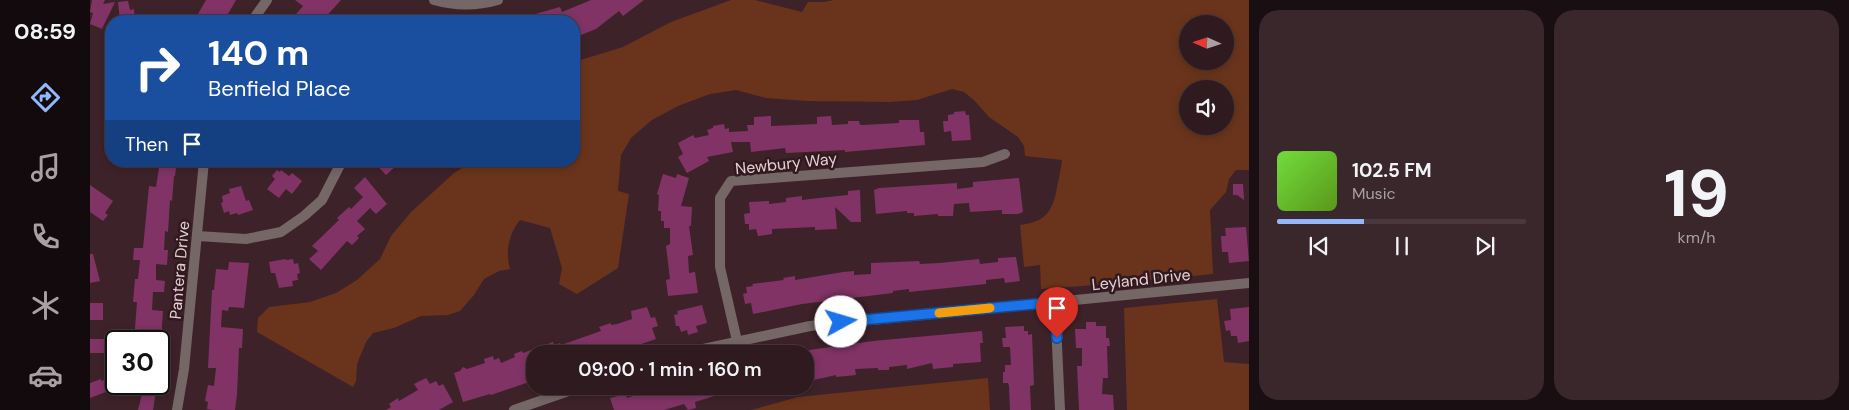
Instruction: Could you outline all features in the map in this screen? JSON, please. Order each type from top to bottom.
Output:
[{"type":"street","points":[[256,15],[267,0]]},
{"type":"street","points":[[434,0],[443,3],[466,5],[484,4],[498,0]]},
{"type":"street","name":"Newbury Way","points":[[737,341],[720,267],[720,198],[731,181],[983,162],[1005,154]]},
{"type":"street","name":"Pantera Drive","points":[[177,410],[184,369],[203,167]]},
{"type":"street","points":[[197,236],[246,239],[281,232],[304,216],[322,200],[339,167]]},
{"type":"street","name":"Leyland Drive","points":[[719,345],[810,326],[1249,283]]},
{"type":"street","points":[[1056,302],[1060,410]]},
{"type":"street","points":[[514,410],[557,395]]},
{"type":"shaded area","points":[[731,0],[755,0],[802,12],[808,2],[834,0],[1249,0],[1249,170],[1236,170],[1229,179],[1226,192],[1210,210],[1213,274],[1041,289],[1040,265],[1024,267],[1020,225],[1029,224],[1042,218],[1050,209],[1055,196],[1062,160],[1025,156],[1024,146],[1018,137],[989,117],[964,92],[952,89],[917,100],[890,102],[808,101],[766,98],[736,90],[710,94],[678,106],[652,120],[631,138],[621,155],[618,191],[629,194],[618,268],[577,294],[559,284],[562,268],[550,228],[520,220],[513,231],[509,243],[510,269],[499,271],[484,279],[474,295],[460,311],[448,315],[421,316],[394,328],[373,333],[366,342],[357,364],[356,381],[353,387],[257,332],[258,318],[269,307],[310,302],[336,293],[357,280],[380,259],[391,236],[411,212],[463,167],[580,167],[580,60],[623,47],[671,22]]},
{"type":"shaded area","points":[[1217,299],[1224,362],[1249,364],[1249,410],[1127,410],[1124,308]]},
{"type":"shaded area","points":[[988,378],[990,410],[751,410],[798,397]]},
{"type":"building","points":[[92,0],[105,0],[103,4],[115,2],[109,15],[105,15],[105,23],[102,29],[90,24],[93,13],[90,12]]},
{"type":"building","points":[[206,0],[236,0],[227,15],[197,15]]},
{"type":"building","points":[[295,0],[341,0],[327,15],[295,15],[303,6]]},
{"type":"building","points":[[591,0],[644,0],[623,16],[619,11],[596,29],[580,35],[580,15],[532,15],[560,7],[562,12]]},
{"type":"building","points":[[128,1],[130,10],[134,9],[134,15],[119,15],[118,2]]},
{"type":"building","points":[[965,111],[966,115],[969,115],[971,140],[952,141],[951,131],[944,132],[943,121],[948,121],[948,115],[954,114],[954,112]]},
{"type":"building","points":[[771,116],[771,126],[817,124],[817,117],[831,116],[832,125],[848,124],[848,121],[859,121],[860,125],[863,125],[899,123],[899,120],[919,120],[920,132],[924,132],[925,145],[845,152],[845,150],[786,153],[785,148],[751,152],[750,142],[731,142],[733,152],[707,157],[709,161],[687,173],[678,157],[683,154],[678,143],[693,135],[695,138],[709,135],[707,130],[713,128],[713,126],[724,124],[725,129],[729,128],[729,132],[748,131],[747,125],[754,125],[754,117]]},
{"type":"building","points":[[159,167],[176,167],[172,201],[170,200],[168,232],[165,231],[164,250],[168,250],[167,265],[156,264],[156,280],[165,281],[164,292],[153,292],[152,310],[163,311],[162,330],[135,330],[137,302],[133,302],[135,279],[138,279],[140,260],[133,260],[134,248],[143,248],[149,186],[156,187]]},
{"type":"building","points":[[379,167],[395,167],[386,175]]},
{"type":"building","points":[[277,170],[280,172],[281,170],[289,176],[292,173],[302,181],[292,194],[286,189],[279,198],[267,189],[275,179],[272,176]]},
{"type":"building","points":[[663,174],[676,178],[677,174],[689,178],[681,206],[692,207],[691,226],[689,226],[693,255],[688,256],[689,273],[695,272],[698,293],[668,296],[666,280],[670,279],[666,246],[670,244],[670,228],[664,228],[664,221],[661,221],[661,211],[658,211],[659,195],[657,194]]},
{"type":"building","points":[[365,177],[387,204],[376,214],[370,208],[357,221],[365,229],[357,236],[359,238],[352,245],[347,241],[321,270],[309,259],[318,251],[312,246],[339,220],[337,218],[349,207],[351,209],[363,197],[354,188]]},
{"type":"building","points":[[1019,178],[1023,212],[1018,214],[1002,214],[1002,210],[970,212],[969,203],[954,204],[953,216],[938,216],[938,214],[914,216],[914,213],[907,213],[907,211],[876,214],[874,190],[879,188],[957,183],[957,189],[973,187],[973,182]]},
{"type":"building","points":[[1233,184],[1243,184],[1244,200],[1237,195],[1233,195]]},
{"type":"building","points":[[90,185],[113,201],[105,213],[108,215],[103,221],[90,212]]},
{"type":"building","points":[[241,186],[246,201],[249,200],[253,210],[238,215],[237,213],[230,215],[229,211],[224,213],[221,203],[223,202],[222,196],[230,193],[229,189]]},
{"type":"building","points":[[860,190],[861,222],[851,222],[835,207],[837,229],[815,230],[815,227],[772,229],[772,234],[758,236],[756,229],[749,230],[749,224],[745,224],[744,214],[750,213],[749,202],[769,201],[769,204],[786,202],[786,198],[802,196],[802,200],[848,195],[848,191]]},
{"type":"building","points":[[1246,227],[1249,261],[1229,263],[1228,252],[1222,252],[1221,236],[1226,236],[1225,228]]},
{"type":"building","points":[[90,254],[93,254],[100,281],[90,283]]},
{"type":"building","points":[[1016,257],[1020,281],[1005,283],[1004,278],[986,280],[986,284],[909,292],[909,289],[893,291],[893,293],[802,304],[753,314],[751,303],[745,304],[743,294],[747,293],[746,287],[753,286],[752,284],[784,280],[783,278],[795,276],[795,280],[854,271],[854,275],[871,274],[871,263],[919,261],[920,264],[979,259],[980,264],[998,262],[998,258]]},
{"type":"building","points":[[293,259],[294,264],[298,263],[300,273],[297,274],[298,280],[292,281],[293,286],[279,288],[275,273],[271,273],[269,262]]},
{"type":"building","points":[[229,262],[249,263],[244,308],[229,307],[228,311],[222,310],[221,327],[243,329],[242,348],[239,348],[237,395],[235,410],[213,410],[207,409],[208,402],[205,401],[208,385],[214,386],[216,368],[208,368],[212,290],[214,290],[216,269],[228,270]]},
{"type":"building","points":[[90,303],[103,303],[103,320],[90,320]]},
{"type":"building","points":[[702,305],[707,323],[696,326],[698,332],[688,335],[687,330],[681,332],[679,326],[676,326],[674,315],[678,314],[677,311]]},
{"type":"building","points":[[647,307],[651,318],[655,317],[658,326],[652,328],[656,339],[638,345],[561,345],[601,331],[599,327],[632,319],[631,311]]},
{"type":"building","points":[[1249,307],[1249,341],[1238,343],[1237,336],[1231,336],[1230,330],[1226,331],[1224,321],[1231,320],[1230,309]]},
{"type":"building","points":[[1086,322],[1096,322],[1096,326],[1106,326],[1106,338],[1109,338],[1110,346],[1107,346],[1108,378],[1103,378],[1102,394],[1113,395],[1114,410],[1079,410],[1077,366],[1082,366],[1082,348],[1076,348],[1075,329],[1086,329]]},
{"type":"building","points":[[1024,326],[1024,331],[1028,331],[1028,335],[1032,334],[1034,385],[1030,386],[1031,410],[1010,410],[1009,386],[1008,383],[1003,383],[1003,372],[1005,372],[1005,365],[1011,365],[1010,347],[1003,347],[1002,338],[1006,338],[1005,327]]},
{"type":"building","points":[[982,331],[983,343],[980,343],[981,362],[953,364],[953,367],[933,369],[932,363],[907,369],[907,365],[889,367],[889,370],[878,370],[878,368],[855,369],[856,375],[836,377],[836,375],[814,380],[814,349],[873,341]]},
{"type":"building","points":[[90,339],[105,339],[105,353],[90,353]]},
{"type":"building","points":[[522,351],[523,353],[526,352],[526,383],[463,402],[454,373],[460,371],[463,367],[467,369],[485,363],[484,359],[493,356],[494,360],[499,358],[501,363],[515,357],[514,354]]},
{"type":"building","points":[[426,378],[430,384],[436,381],[439,386],[443,384],[453,402],[439,410],[386,410],[391,407],[389,404],[398,398],[399,401],[418,390],[414,384]]},
{"type":"building","points":[[101,379],[101,381],[104,380],[105,392],[90,398],[90,383]]},
{"type":"building","points":[[142,395],[155,395],[153,410],[138,410]]},
{"type":"building","points":[[626,395],[627,398],[636,395],[718,395],[695,402],[696,408],[688,410],[684,404],[664,410],[614,410],[610,398]]},
{"type":"slow traffic","points":[[939,313],[990,308]]},
{"type":"route","points":[[841,322],[1056,302],[1057,338]]}]
